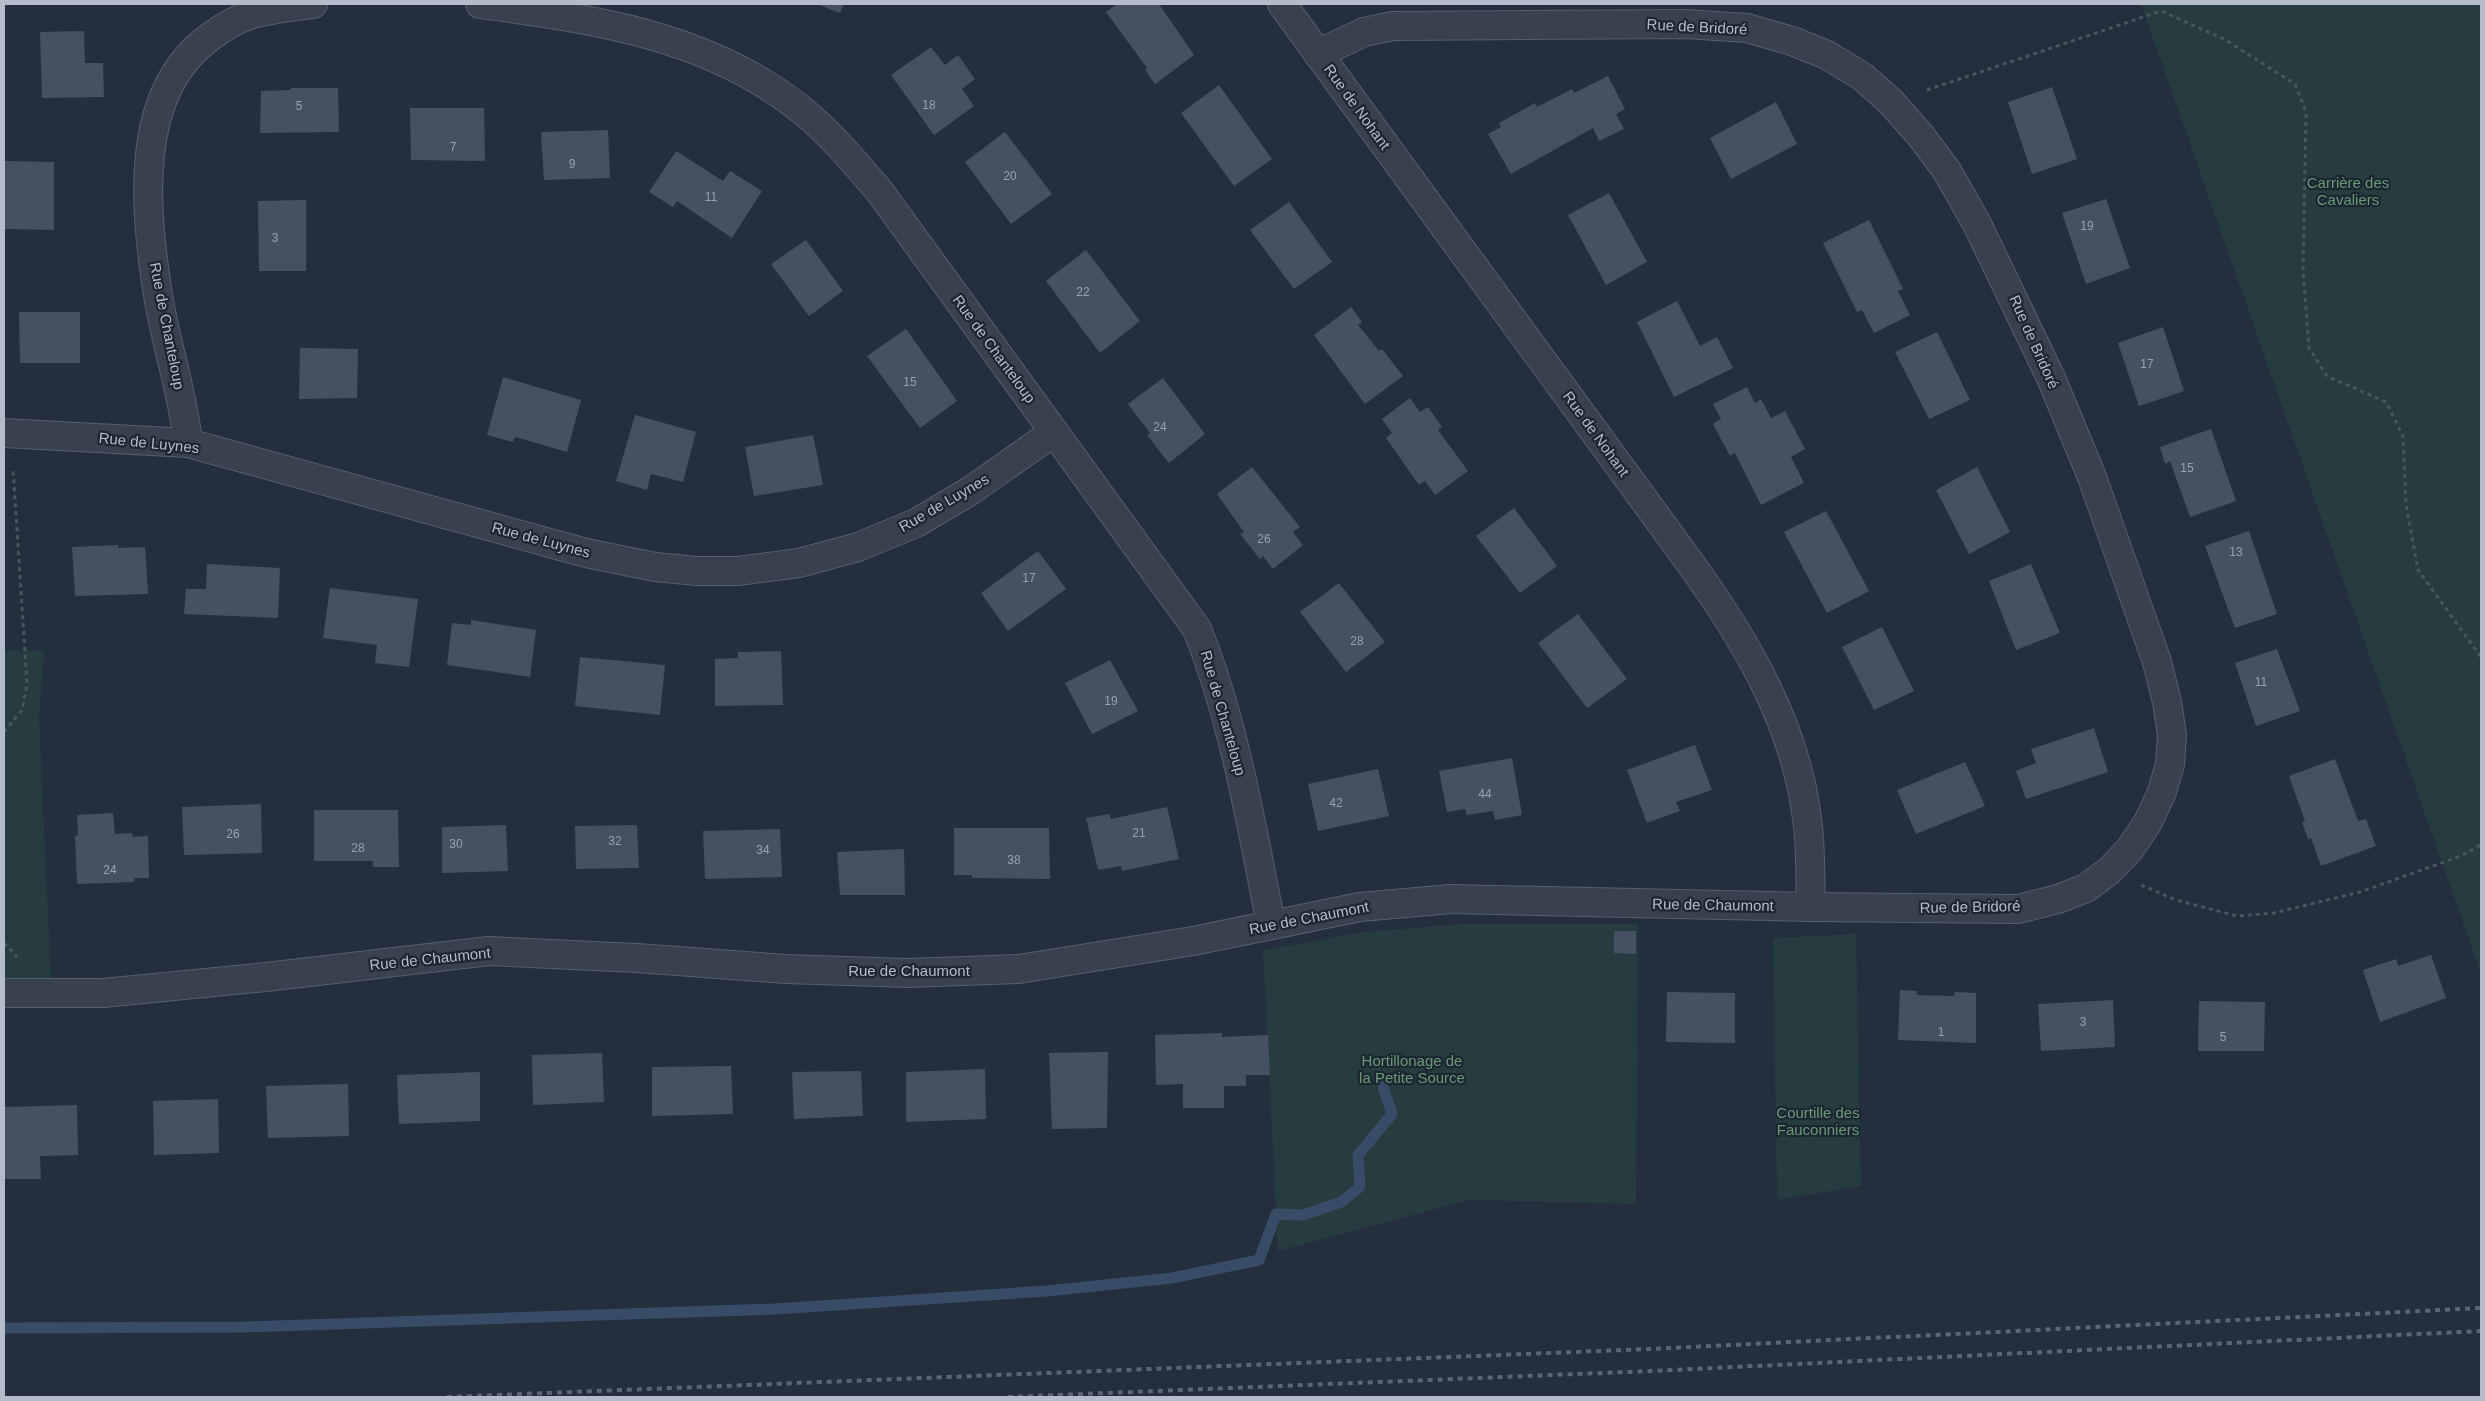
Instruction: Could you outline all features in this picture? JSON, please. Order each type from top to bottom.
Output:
[{"type":"street","name":"Rue de Chanteloup","points":[[188,443],[185,411],[158,296],[151,237],[149,177],[153,138],[160,100],[175,73],[194,49],[220,29],[252,15],[313,4]]},
{"type":"street","name":"Rue de Chanteloup","points":[[480,4],[630,28],[677,43],[725,62],[770,87],[804,112],[842,148],[880,192],[1197,629],[1215,673],[1233,737],[1271,924]]},
{"type":"street","name":"Rue de Nohant","points":[[1282,4],[1688,560],[1726,614],[1753,658],[1774,703],[1797,774],[1808,827],[1811,907]]},
{"type":"street","name":"Rue de Bridoré","points":[[1318,54],[1364,32],[1393,26],[1685,24],[1747,28],[1792,41],[1827,55],[1863,77],[1891,102],[1921,136],[1947,171],[2011,291],[2051,378],[2092,477],[2158,662],[2172,735],[2170,764],[2162,792],[2148,822],[2130,849],[2109,871],[2086,888],[2058,899],[2018,908],[1811,907]]},
{"type":"street","name":"Rue de Luynes","points":[[7,433],[188,443],[586,553],[656,567],[697,571],[738,571],[799,563],[849,550],[916,523],[970,491],[1054,432]]},
{"type":"street","name":"Rue de Chaumont","points":[[4,993],[104,993],[266,978],[489,951],[638,958],[786,969],[908,973],[1019,969],[1193,941],[1360,906],[1451,899],[1811,907]]},
{"type":"path","points":[[1891,102],[2161,11],[2224,39],[2295,84],[2306,112],[2303,270],[2309,348],[2326,376],[2386,402],[2404,436],[2406,504],[2418,570],[2481,657]]},
{"type":"path","points":[[4,732],[22,710],[27,684],[7,433]]},
{"type":"path","points":[[2109,871],[2176,900],[2237,916],[2274,913],[2360,892],[2460,856],[2481,845]]},
{"type":"green space","name":"Carrière des Cavaliers","points":[[2141,4],[2481,4],[2481,974]]},
{"type":"green space","points":[[4,650],[45,651],[39,715],[51,980],[4,980]]},
{"type":"green space","name":"Hortillonage de la Petite Source","points":[[1463,924],[1638,924],[1636,1204],[1469,1200],[1278,1251],[1263,950],[1364,932]]},
{"type":"green space","name":"Courtille des Fauconniers","points":[[1856,934],[1861,1186],[1777,1200],[1773,938]]},
{"type":"building","points":[[817,4],[844,4],[840,13]]},
{"type":"building","points":[[1117,4],[1159,4],[1194,55],[1155,84],[1145,70],[1147,68],[1106,12]]},
{"type":"building","points":[[84,31],[85,63],[103,63],[104,97],[42,98],[40,32]]},
{"type":"building","points":[[931,47],[945,65],[958,55],[975,79],[962,89],[974,106],[934,135],[891,75]]},
{"type":"building","points":[[1608,76],[1625,109],[1616,114],[1624,129],[1599,141],[1593,128],[1511,174],[1488,134],[1501,127],[1499,123],[1535,103],[1537,107],[1572,89],[1574,93]]},
{"type":"building","points":[[1219,85],[1272,159],[1234,186],[1181,113]]},
{"type":"building","points":[[2052,87],[2077,159],[2032,174],[2008,102]]},
{"type":"building","points":[[291,88],[338,88],[339,132],[260,133],[261,91],[290,90]]},
{"type":"building","points":[[1776,102],[1797,144],[1731,179],[1710,138]]},
{"type":"building","points":[[410,108],[484,108],[485,161],[411,160]]},
{"type":"building","points":[[608,130],[610,178],[544,180],[541,132]]},
{"type":"building","points":[[1005,132],[1052,194],[1011,224],[965,162]]},
{"type":"building","points":[[676,151],[723,181],[730,171],[762,191],[732,238],[677,201],[673,207],[649,192]]},
{"type":"building","points":[[4,161],[54,162],[54,230],[4,229]]},
{"type":"building","points":[[1609,193],[1647,262],[1606,285],[1568,215]]},
{"type":"building","points":[[2106,199],[2130,268],[2086,284],[2062,213]]},
{"type":"building","points":[[306,200],[306,271],[259,271],[258,201]]},
{"type":"building","points":[[1289,202],[1332,262],[1294,289],[1250,230]]},
{"type":"building","points":[[1869,220],[1903,289],[1898,291],[1910,315],[1874,333],[1862,310],[1857,312],[1823,243]]},
{"type":"building","points":[[806,240],[843,291],[809,316],[771,264]]},
{"type":"building","points":[[1086,250],[1140,321],[1100,353],[1046,281]]},
{"type":"building","points":[[1677,301],[1700,346],[1717,337],[1733,368],[1674,397],[1637,322]]},
{"type":"building","points":[[1351,307],[1362,322],[1358,325],[1379,351],[1382,349],[1403,376],[1365,404],[1314,335]]},
{"type":"building","points":[[19,312],[80,312],[80,363],[20,363]]},
{"type":"building","points":[[2163,327],[2184,391],[2139,406],[2118,343]]},
{"type":"building","points":[[906,329],[957,401],[920,428],[867,356]]},
{"type":"building","points":[[1937,332],[1970,400],[1929,419],[1895,352]]},
{"type":"building","points":[[300,348],[358,349],[357,398],[299,399]]},
{"type":"building","points":[[503,377],[581,400],[567,452],[515,437],[513,442],[487,435]]},
{"type":"building","points":[[1163,378],[1205,434],[1169,463],[1147,435],[1150,433],[1128,404]]},
{"type":"building","points":[[1747,387],[1755,403],[1761,399],[1771,418],[1785,411],[1805,449],[1791,457],[1804,483],[1761,505],[1735,453],[1730,456],[1713,424],[1721,419],[1713,404]]},
{"type":"building","points":[[1410,398],[1420,412],[1428,407],[1442,427],[1438,430],[1468,471],[1435,495],[1425,481],[1419,485],[1386,438],[1392,433],[1382,419]]},
{"type":"building","points":[[635,415],[696,432],[683,482],[651,474],[647,490],[616,481]]},
{"type":"building","points":[[2211,429],[2236,501],[2190,517],[2170,461],[2165,464],[2160,447]]},
{"type":"building","points":[[813,435],[823,485],[754,496],[745,447]]},
{"type":"building","points":[[1252,467],[1300,527],[1293,532],[1303,545],[1273,569],[1263,556],[1260,559],[1240,534],[1244,532],[1217,494]]},
{"type":"building","points":[[1977,467],[2010,532],[1969,554],[1936,490]]},
{"type":"building","points":[[1514,508],[1557,566],[1520,593],[1476,536]]},
{"type":"building","points":[[1826,511],[1869,591],[1827,613],[1784,532]]},
{"type":"building","points":[[2249,531],[2277,614],[2235,628],[2205,546]]},
{"type":"building","points":[[118,545],[118,548],[145,547],[148,594],[75,596],[72,547]]},
{"type":"building","points":[[1038,551],[1066,589],[1008,631],[981,593]]},
{"type":"building","points":[[207,564],[280,568],[278,618],[184,614],[186,589],[206,589]]},
{"type":"building","points":[[2031,564],[2060,633],[2016,650],[1989,581]]},
{"type":"building","points":[[1339,583],[1385,642],[1346,672],[1300,612]]},
{"type":"building","points":[[330,588],[418,599],[409,667],[375,663],[377,645],[323,638]]},
{"type":"building","points":[[1578,614],[1627,679],[1587,708],[1538,643]]},
{"type":"building","points":[[471,620],[536,630],[530,677],[447,665],[452,623],[471,625]]},
{"type":"building","points":[[1882,627],[1914,691],[1874,710],[1842,647]]},
{"type":"building","points":[[2277,649],[2300,711],[2256,726],[2235,663]]},
{"type":"building","points":[[781,651],[783,705],[715,706],[715,659],[738,658],[738,652]]},
{"type":"building","points":[[580,657],[665,665],[660,715],[575,706]]},
{"type":"building","points":[[1110,660],[1138,711],[1092,734],[1065,683]]},
{"type":"building","points":[[2094,728],[2108,772],[2026,799],[2016,771],[2036,763],[2031,749]]},
{"type":"building","points":[[1695,745],[1712,790],[1676,802],[1680,811],[1647,823],[1627,770]]},
{"type":"building","points":[[1512,758],[1522,815],[1495,820],[1493,811],[1467,815],[1465,809],[1447,812],[1439,771]]},
{"type":"building","points":[[2335,759],[2358,821],[2366,819],[2376,846],[2321,866],[2311,838],[2308,839],[2302,822],[2305,821],[2289,776]]},
{"type":"building","points":[[1965,762],[1985,806],[1916,834],[1897,790]]},
{"type":"building","points":[[1378,769],[1389,816],[1318,831],[1308,784]]},
{"type":"building","points":[[261,804],[262,853],[184,855],[182,807]]},
{"type":"building","points":[[1167,807],[1179,859],[1122,871],[1121,866],[1098,870],[1086,818],[1109,814],[1111,819]]},
{"type":"building","points":[[314,810],[398,810],[399,867],[373,867],[373,861],[314,861]]},
{"type":"building","points":[[113,813],[115,834],[132,833],[133,837],[148,836],[149,878],[134,878],[134,882],[77,884],[75,836],[78,835],[77,815]]},
{"type":"building","points":[[506,825],[508,871],[442,873],[442,827]]},
{"type":"building","points":[[637,825],[639,868],[576,869],[575,826]]},
{"type":"building","points":[[954,828],[1049,828],[1050,879],[972,878],[972,875],[954,875]]},
{"type":"building","points":[[780,829],[782,877],[705,879],[703,831]]},
{"type":"building","points":[[904,849],[905,895],[840,895],[837,852]]},
{"type":"building","points":[[1614,931],[1636,931],[1636,954],[1614,953]]},
{"type":"building","points":[[2431,955],[2446,998],[2380,1022],[2363,970],[2396,959],[2398,966]]},
{"type":"building","points":[[1900,990],[1917,991],[1917,995],[1954,996],[1955,992],[1976,993],[1976,1043],[1898,1040]]},
{"type":"building","points":[[1667,992],[1735,993],[1735,1043],[1666,1042]]},
{"type":"building","points":[[2113,1000],[2115,1047],[2041,1051],[2038,1004]]},
{"type":"building","points":[[2199,1001],[2265,1002],[2264,1051],[2198,1051]]},
{"type":"building","points":[[1222,1033],[1222,1037],[1268,1035],[1270,1075],[1246,1075],[1246,1086],[1224,1086],[1224,1108],[1183,1108],[1183,1084],[1156,1085],[1155,1035]]},
{"type":"building","points":[[1108,1052],[1107,1128],[1052,1129],[1049,1053]]},
{"type":"building","points":[[602,1053],[604,1102],[533,1105],[532,1055]]},
{"type":"building","points":[[731,1066],[733,1114],[652,1116],[652,1067]]},
{"type":"building","points":[[985,1069],[986,1119],[906,1122],[906,1072]]},
{"type":"building","points":[[861,1071],[863,1116],[794,1119],[792,1072]]},
{"type":"building","points":[[480,1072],[480,1121],[399,1124],[397,1075]]},
{"type":"building","points":[[348,1084],[349,1136],[268,1138],[266,1086]]},
{"type":"building","points":[[218,1099],[219,1153],[154,1155],[153,1101]]},
{"type":"building","points":[[77,1105],[78,1155],[40,1156],[41,1179],[4,1179],[4,1107]]},
{"type":"waterway","points":[[4,1328],[244,1327],[775,1309],[1047,1291],[1172,1278],[1259,1260],[1276,1214],[1303,1215],[1341,1202],[1360,1187],[1358,1155],[1392,1114],[1380,1077]]},
{"type":"railway","points":[[447,1397],[1650,1349],[2481,1308]]},
{"type":"railway","points":[[1008,1397],[1651,1371],[2481,1331]]}]
